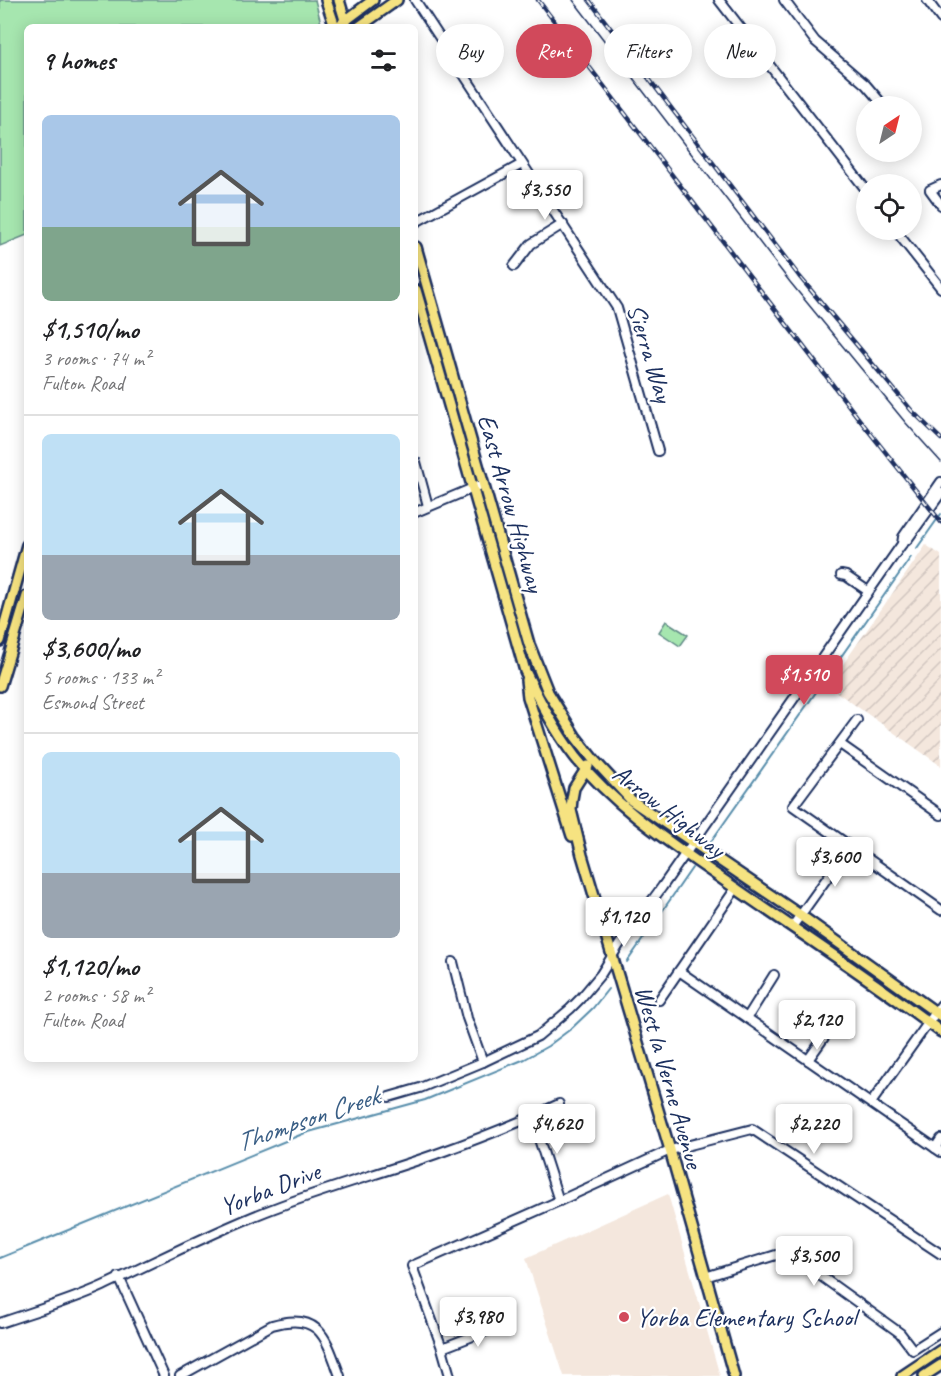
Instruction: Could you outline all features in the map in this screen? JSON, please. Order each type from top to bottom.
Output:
[{"type":"main road","points":[[326,0],[340,24]]},
{"type":"main road","points":[[339,0],[341,24]]},
{"type":"main road","points":[[343,24],[373,0]]},
{"type":"main road","points":[[363,24],[397,0]]},
{"type":"main road","name":"East Arrow Highway","points":[[418,254],[537,666],[558,710],[593,759]]},
{"type":"main road","name":"Arrow Highway","points":[[418,297],[525,671],[553,725],[586,769],[626,809],[685,853],[941,1032]]},
{"type":"main road","points":[[0,641],[24,556]]},
{"type":"main road","points":[[0,686],[24,606]]},
{"type":"main road","points":[[525,671],[528,697],[576,849],[582,855]]},
{"type":"main road","name":"Arrow Highway","points":[[593,759],[631,801],[939,1011]]},
{"type":"main road","name":"West la Verne Avenue","points":[[593,759],[574,788],[572,810],[582,855],[734,1376]]},
{"type":"main road","points":[[902,1376],[913,1372],[941,1350]]},
{"type":"main road","points":[[924,1376],[941,1365]]},
{"type":"street","name":"Sierra Way","points":[[415,0],[617,308],[658,451]]},
{"type":"street","points":[[719,0],[856,177]]},
{"type":"street","points":[[784,0],[816,41],[875,96]]},
{"type":"street","points":[[927,0],[941,19]]},
{"type":"street","points":[[418,221],[522,164]]},
{"type":"street","points":[[941,185],[930,190],[941,205]]},
{"type":"street","points":[[514,266],[531,244],[562,224]]},
{"type":"street","points":[[903,240],[941,288]]},
{"type":"street","points":[[418,469],[428,506]]},
{"type":"street","points":[[902,544],[903,537],[941,482]]},
{"type":"street","points":[[418,511],[484,484]]},
{"type":"street","points":[[389,1097],[419,1088],[483,1062],[538,1036],[580,999],[601,974],[868,591],[941,493]]},
{"type":"street","points":[[841,574],[868,591]]},
{"type":"street","points":[[525,671],[537,666]]},
{"type":"street","points":[[857,720],[793,806],[941,910]]},
{"type":"street","points":[[840,744],[941,815]]},
{"type":"street","points":[[792,927],[850,846]]},
{"type":"street","points":[[659,1000],[736,888]]},
{"type":"street","points":[[453,962],[467,1018],[483,1062]]},
{"type":"street","points":[[679,971],[938,1150],[941,1139]]},
{"type":"street","points":[[747,1018],[774,975]]},
{"type":"street","points":[[871,1103],[928,1022],[939,1011]]},
{"type":"street","points":[[808,1060],[835,1022]]},
{"type":"street","name":"Yorba Drive","points":[[0,1323],[65,1302],[104,1286],[119,1277],[271,1209],[437,1154],[530,1118],[559,1104]]},
{"type":"street","points":[[530,1118],[559,1201]]},
{"type":"street","points":[[450,1376],[412,1266],[669,1150],[752,1130],[941,1254]]},
{"type":"street","points":[[705,1277],[776,1255],[804,1264],[900,1333],[913,1350],[941,1332]]},
{"type":"street","points":[[119,1277],[164,1376]]},
{"type":"street","points":[[180,1376],[272,1325],[288,1320],[301,1321],[318,1330],[328,1343],[340,1376]]},
{"type":"street","points":[[442,1348],[504,1324]]},
{"type":"shaded area","points":[[926,545],[941,555],[941,766],[828,686]]},
{"type":"shaded area","name":"Yorba Elementary School","points":[[668,1194],[720,1376],[564,1376],[526,1258]]},
{"type":"green space","points":[[0,0],[315,0],[321,24],[24,24],[24,236],[0,246]]},
{"type":"green space","points":[[666,621],[688,635],[680,646],[659,632]]},
{"type":"waterway","name":"Thompson Creek","points":[[917,548],[941,514]]},
{"type":"waterway","name":"Thompson Creek","points":[[710,843],[911,557]]},
{"type":"waterway","name":"Thompson Creek","points":[[627,962],[692,868]]},
{"type":"waterway","name":"Thompson Creek","points":[[0,1258],[305,1133],[425,1100],[525,1059],[548,1046],[572,1028],[593,1008],[608,989]]},
{"type":"tram line","points":[[573,0],[790,282],[905,422],[941,462]]},
{"type":"railway","points":[[538,0],[859,419],[941,522]]},
{"type":"railway","points":[[589,0],[799,276],[912,411],[941,439]]},
{"type":"place","name":"Yorba Elementary School","points":[[624,1317]]}]
